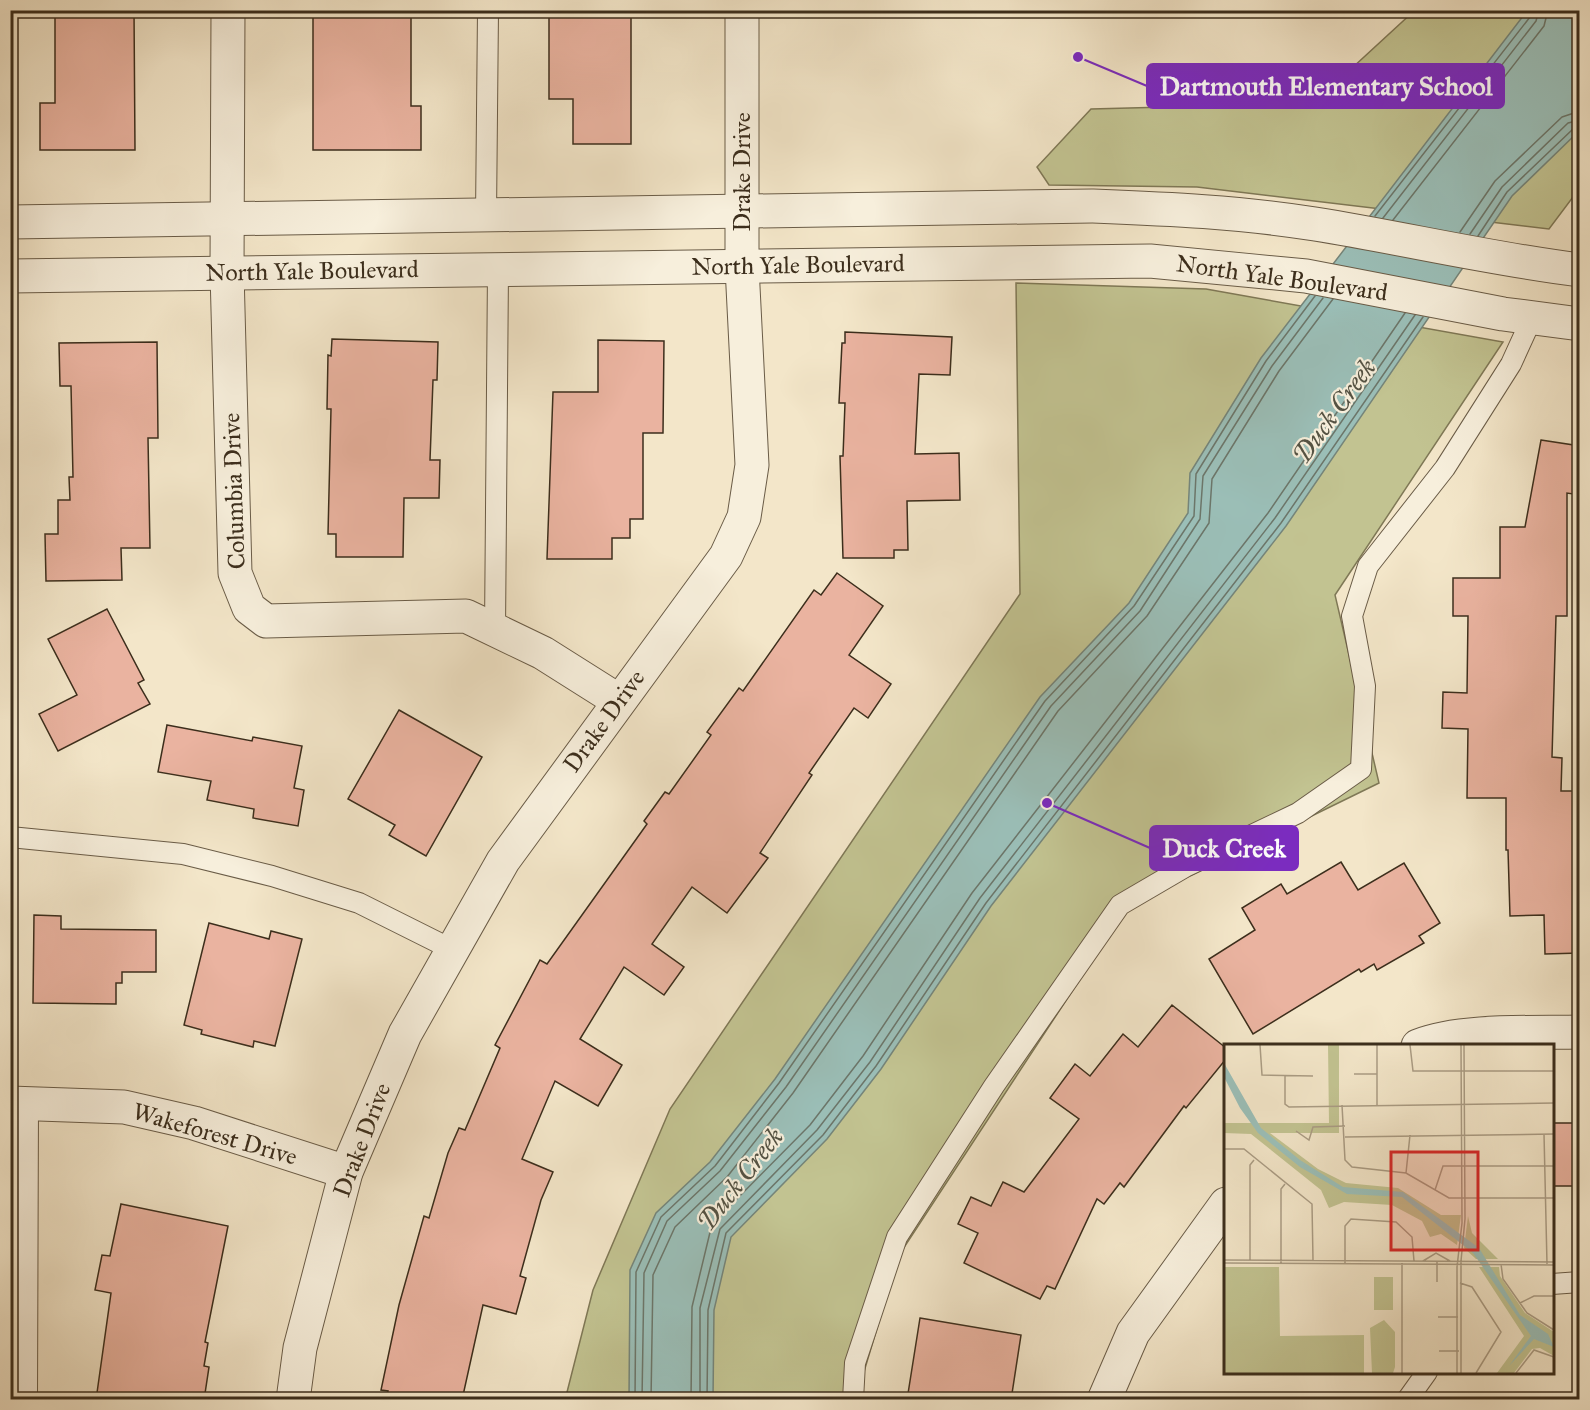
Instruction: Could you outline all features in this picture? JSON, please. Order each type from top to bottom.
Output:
[{"type":"street","name":"Columbia Drive","points":[[228,10],[226,273],[235,573],[249,608],[266,621],[466,616],[543,653],[619,701]]},
{"type":"street","name":"Drake Drive","points":[[293,1400],[300,1348],[345,1172],[405,1034],[503,861],[726,556],[744,516],[752,465],[742,267],[742,10]]},
{"type":"street","points":[[10,222],[741,213],[1092,206],[1192,210],[1314,224],[1512,261],[1580,270]]},
{"type":"street","name":"North Yale Boulevard","points":[[10,276],[1150,261],[1306,276],[1517,316],[1580,324]]},
{"type":"street","points":[[1422,1044],[1429,1041],[1501,1033],[1580,1032]]},
{"type":"street","name":"Wakeforest Drive","points":[[19,1103],[124,1107],[194,1123],[345,1172]]},
{"type":"street","points":[[1104,1400],[1133,1333],[1224,1207]]},
{"type":"lane","points":[[486,216],[488,10]]},
{"type":"lane","points":[[495,630],[498,269]]},
{"type":"lane","points":[[853,1400],[855,1363],[897,1237],[994,1086],[1120,905],[1185,867],[1299,813],[1361,769],[1365,686],[1352,616],[1368,566],[1445,468],[1511,364],[1517,316]]},
{"type":"lane","points":[[10,837],[183,854],[272,876],[359,903],[453,950]]},
{"type":"lane","points":[[19,1103],[27,1400]]},
{"type":"lane","points":[[1554,1284],[1580,1282]]},
{"type":"lane","points":[[1407,1400],[1426,1374]]},
{"type":"green space","points":[[1414,11],[1579,11],[1579,189],[1549,229],[1197,187],[1049,185],[1037,167],[1091,109],[1314,103]]},
{"type":"green space","points":[[1016,283],[1206,289],[1503,342],[1335,595],[1379,783],[1128,906],[899,1255],[860,1385],[860,1399],[565,1400],[593,1290],[670,1109],[1020,594]]},
{"type":"water","points":[[1527,11],[1579,11],[1579,131],[1512,196],[1286,526],[991,906],[881,1069],[827,1139],[731,1237],[714,1310],[713,1399],[629,1400],[630,1270],[656,1213],[710,1162],[775,1079],[1040,697],[1129,603],[1188,513],[1190,473],[1261,358]]},
{"type":"building","points":[[55,10],[134,10],[135,150],[40,150],[40,103],[55,103]]},
{"type":"building","points":[[313,10],[411,10],[411,106],[421,106],[421,150],[313,150]]},
{"type":"building","points":[[549,10],[631,10],[631,144],[573,144],[573,99],[549,99]]},
{"type":"building","points":[[845,332],[952,337],[950,375],[919,374],[915,454],[959,453],[960,500],[907,501],[908,550],[894,550],[894,558],[843,558],[840,456],[843,456],[845,403],[839,403],[842,343],[845,343]]},
{"type":"building","points":[[332,339],[438,342],[437,380],[433,380],[430,460],[440,460],[439,498],[404,498],[403,557],[336,557],[336,534],[328,534],[331,409],[327,409],[328,355],[331,356]]},
{"type":"building","points":[[598,340],[664,341],[663,433],[643,433],[643,519],[630,519],[630,538],[612,538],[612,559],[547,559],[553,392],[598,392]]},
{"type":"building","points":[[157,342],[158,438],[148,438],[150,548],[121,548],[122,580],[46,581],[45,534],[58,534],[58,500],[70,500],[69,477],[73,477],[71,386],[60,386],[59,343]]},
{"type":"building","points":[[1541,440],[1580,446],[1580,495],[1567,493],[1567,616],[1556,616],[1552,757],[1562,758],[1561,791],[1573,791],[1573,806],[1580,806],[1580,953],[1545,954],[1544,915],[1510,916],[1506,798],[1467,798],[1468,729],[1442,728],[1443,692],[1467,693],[1468,616],[1453,616],[1453,578],[1500,578],[1500,527],[1525,527]]},
{"type":"building","points":[[837,573],[883,606],[849,655],[891,684],[868,718],[854,708],[809,773],[812,775],[760,853],[768,858],[727,913],[692,887],[652,944],[684,967],[664,995],[624,967],[580,1039],[622,1065],[598,1106],[555,1081],[522,1159],[553,1172],[541,1200],[520,1276],[526,1278],[516,1314],[483,1305],[462,1400],[386,1400],[388,1391],[381,1390],[399,1305],[424,1216],[429,1218],[448,1153],[459,1128],[465,1130],[500,1048],[495,1045],[540,960],[547,964],[647,824],[644,821],[665,792],[669,794],[711,735],[707,732],[739,688],[743,691],[814,590],[821,595]]},
{"type":"building","points":[[107,609],[144,680],[138,683],[150,704],[58,751],[39,714],[77,695],[48,639]]},
{"type":"building","points":[[399,710],[482,757],[426,856],[389,835],[395,825],[348,799]]},
{"type":"building","points":[[167,725],[252,741],[253,737],[302,746],[294,788],[304,790],[298,826],[253,818],[254,809],[207,800],[211,781],[158,772]]},
{"type":"building","points":[[1341,862],[1358,890],[1404,863],[1440,923],[1419,936],[1424,943],[1377,970],[1374,964],[1361,972],[1359,969],[1253,1034],[1209,959],[1255,930],[1242,908],[1281,884],[1287,894]]},
{"type":"building","points":[[34,915],[61,916],[61,929],[156,930],[156,972],[122,972],[122,983],[116,983],[116,1004],[33,1003]]},
{"type":"building","points":[[209,923],[269,939],[271,931],[302,939],[275,1046],[254,1041],[253,1047],[201,1034],[202,1030],[184,1025]]},
{"type":"building","points":[[1172,1005],[1224,1046],[1224,1061],[1186,1108],[1184,1106],[1124,1187],[1120,1183],[1104,1204],[1097,1199],[1055,1289],[1047,1286],[1040,1299],[964,1263],[978,1233],[958,1224],[971,1197],[991,1206],[1003,1182],[1024,1192],[1079,1119],[1050,1098],[1075,1064],[1090,1076],[1123,1034],[1138,1047]]},
{"type":"building","points":[[1554,1123],[1580,1123],[1580,1186],[1554,1186]]},
{"type":"building","points":[[121,1204],[228,1226],[205,1342],[208,1343],[204,1366],[209,1367],[204,1400],[96,1400],[111,1293],[95,1290],[102,1255],[110,1256]]},
{"type":"building","points":[[920,1318],[1021,1335],[1011,1400],[907,1400]]},
{"type":"place","name":"Dartmouth Elementary School","points":[[1078,57]]},
{"type":"place","name":"Duck Creek","points":[[1047,803]]}]
